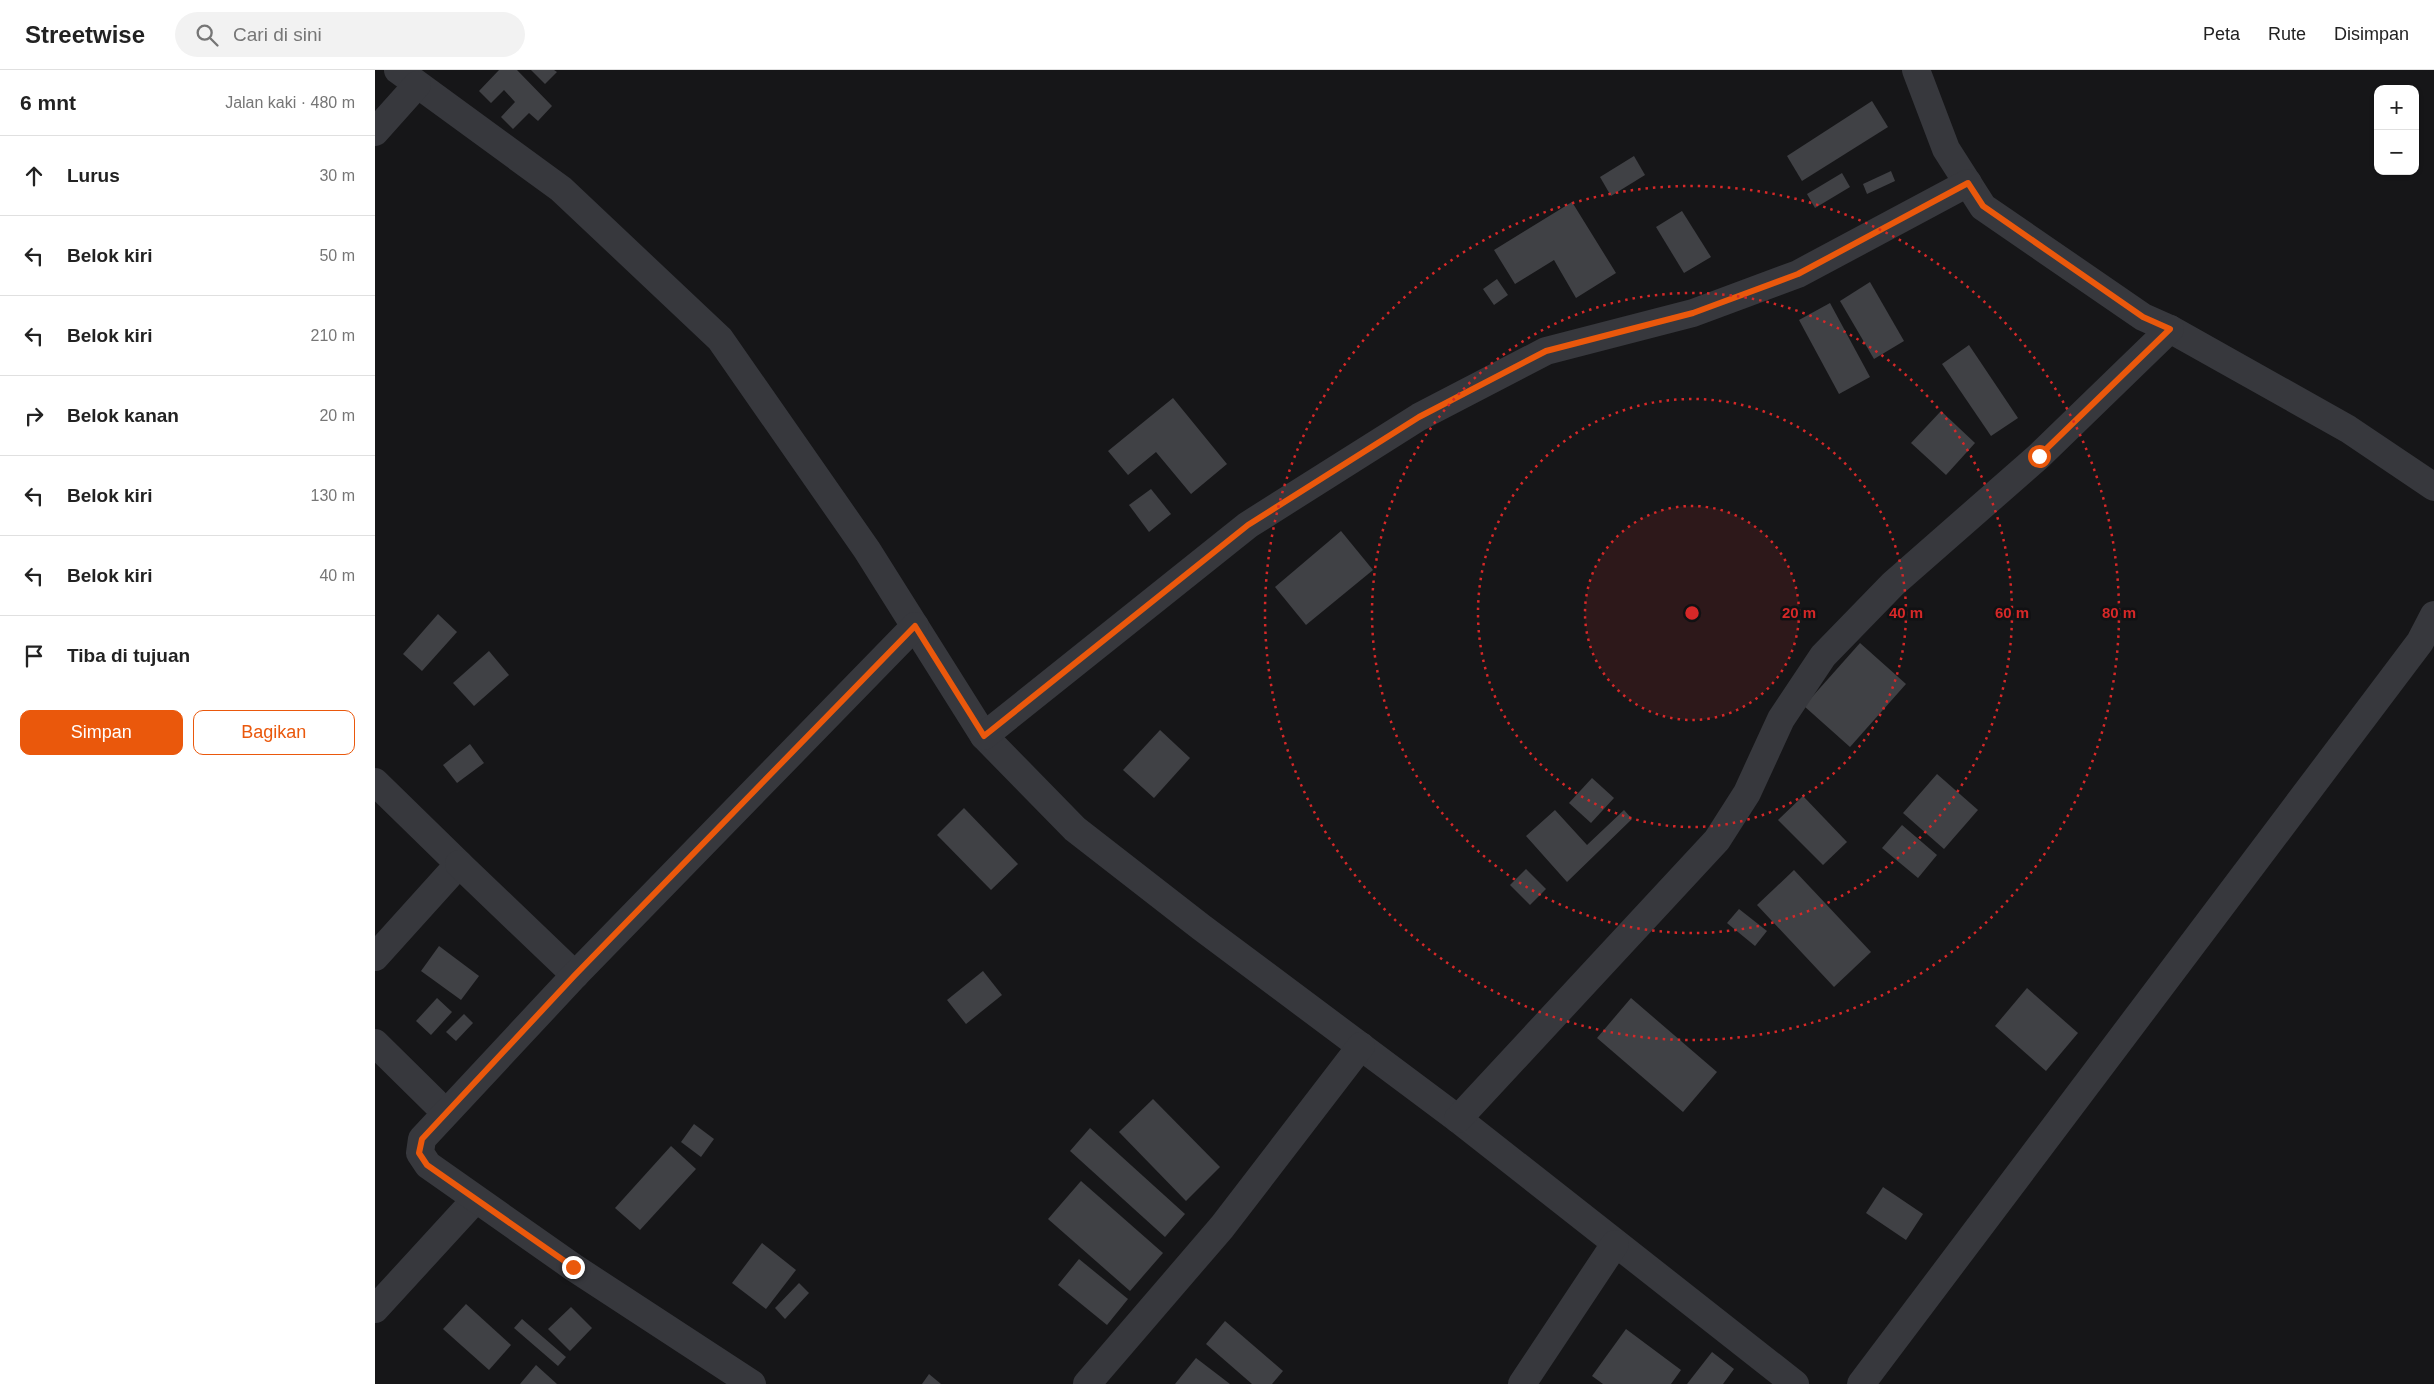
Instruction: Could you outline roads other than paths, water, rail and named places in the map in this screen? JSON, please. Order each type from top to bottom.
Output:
[{"type":"street","points":[[1916,70],[1946,149],[1983,206],[2143,317],[2170,329],[2348,429],[2434,487]]},
{"type":"street","points":[[375,132],[407,78],[561,189],[720,339],[867,550],[984,736],[1075,829],[1458,1119],[1795,1384]]},
{"type":"street","points":[[984,736],[1248,525],[1419,417],[1546,351],[1693,313],[1798,274],[1968,183]]},
{"type":"street","points":[[1458,1119],[1717,840],[1747,793],[1781,719],[1823,656],[1893,584],[2039,456],[2170,329]]},
{"type":"street","points":[[1861,1384],[2420,642],[2434,615]]},
{"type":"street","points":[[752,1384],[573,1267],[427,1165],[419,1153],[422,1139],[445,1112],[575,975],[915,626]]},
{"type":"street","points":[[375,782],[575,975]]},
{"type":"street","points":[[375,957],[459,864]]},
{"type":"street","points":[[375,1042],[445,1112]]},
{"type":"street","points":[[1087,1384],[1222,1227],[1361,1046]]},
{"type":"street","points":[[375,1309],[475,1200]]},
{"type":"street","points":[[1522,1384],[1615,1244]]}]
